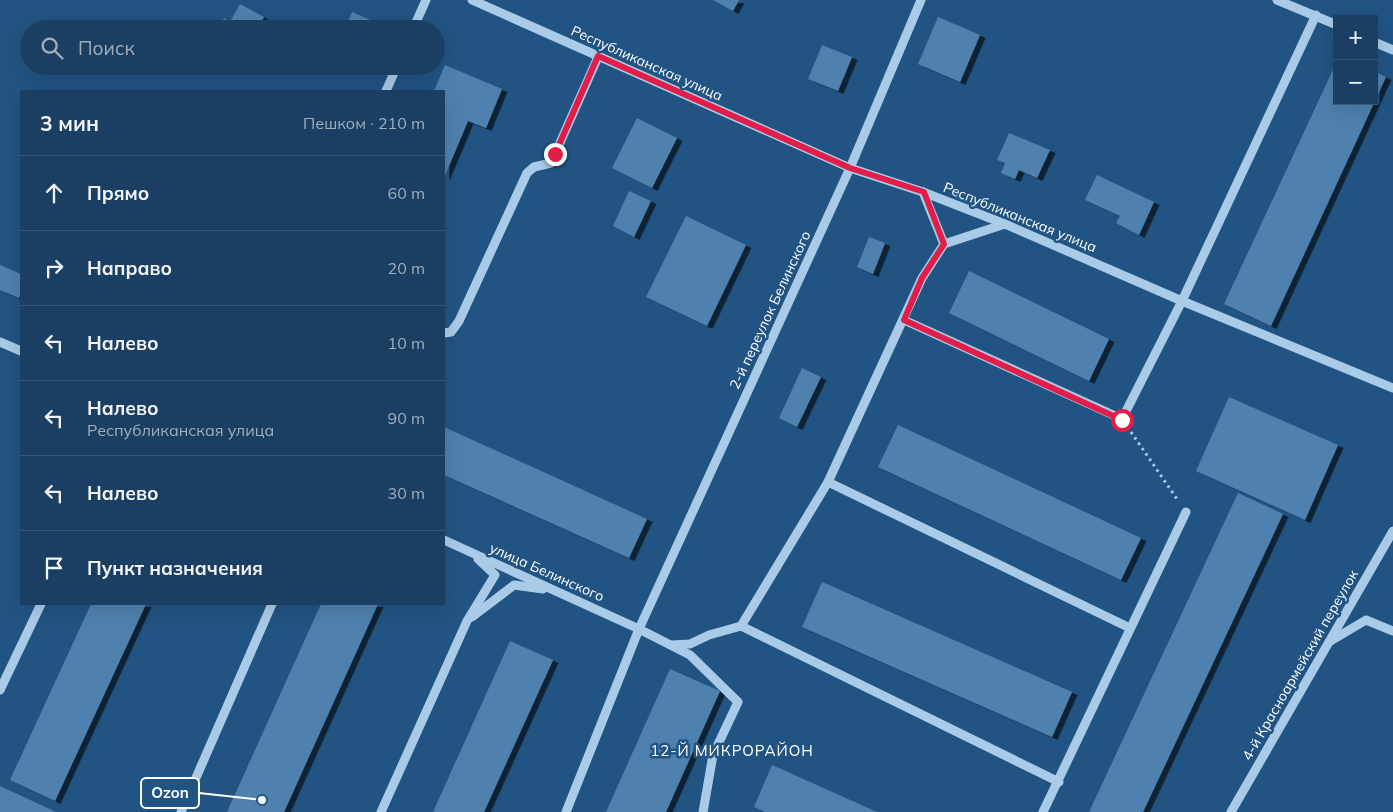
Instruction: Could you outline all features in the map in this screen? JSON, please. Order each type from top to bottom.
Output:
[{"type":"street","points":[[417,20],[426,0]]},
{"type":"street","name":"Республиканская улица","points":[[472,0],[850,168],[924,192],[1005,224],[1182,301],[1393,388]]},
{"type":"street","name":"2-й переулок Белинского","points":[[566,812],[639,629],[850,168],[921,0]]},
{"type":"street","points":[[1277,0],[1333,23]]},
{"type":"street","points":[[904,320],[1122,420],[1182,301],[1316,15]]},
{"type":"street","points":[[1378,44],[1393,50]]},
{"type":"street","points":[[445,333],[451,332],[459,321],[527,173],[534,167],[551,162],[598,56]]},
{"type":"street","points":[[386,90],[393,75]]},
{"type":"street","points":[[924,192],[944,244]]},
{"type":"street","points":[[741,626],[828,482],[922,278],[944,244],[1005,224]]},
{"type":"street","points":[[0,342],[20,351]]},
{"type":"street","points":[[828,482],[1130,628]]},
{"type":"street","points":[[1043,812],[1059,782],[1186,512]]},
{"type":"street","name":"4-й Красноармейский переулок","points":[[1231,812],[1393,531]]},
{"type":"street","name":"улица Белинского","points":[[445,540],[672,645],[690,655],[738,702],[712,755],[703,812]]},
{"type":"street","points":[[381,812],[467,620],[496,575],[472,553]]},
{"type":"street","points":[[467,620],[514,585],[556,591]]},
{"type":"street","points":[[0,690],[41,605]]},
{"type":"street","points":[[181,812],[272,605]]},
{"type":"street","points":[[1328,643],[1366,620],[1393,631]]},
{"type":"street","points":[[672,645],[690,644],[709,635],[741,626],[1059,782]]},
{"type":"path","points":[[1122,420],[1186,512]]},
{"type":"building","points":[[713,0],[739,0],[733,11]]},
{"type":"building","points":[[240,4],[264,17],[262,20],[231,20]]},
{"type":"building","points":[[352,12],[370,20],[349,20]]},
{"type":"building","points":[[938,17],[980,35],[960,82],[918,64]]},
{"type":"building","points":[[822,45],[852,57],[838,91],[808,79]]},
{"type":"building","points":[[445,65],[502,89],[486,128],[468,121],[445,176],[445,90],[434,90],[441,75],[445,75]]},
{"type":"building","points":[[1333,70],[1333,105],[1373,105],[1271,326],[1224,304]]},
{"type":"building","points":[[1378,73],[1386,77],[1378,94]]},
{"type":"building","points":[[637,118],[677,138],[652,188],[612,168]]},
{"type":"building","points":[[1009,133],[1050,150],[1037,178],[1019,170],[1015,179],[1001,173],[1005,163],[997,160]]},
{"type":"building","points":[[1097,175],[1154,202],[1139,235],[1116,223],[1120,216],[1085,200]]},
{"type":"building","points":[[629,191],[651,201],[634,237],[613,226]]},
{"type":"building","points":[[686,216],[746,245],[707,326],[646,297]]},
{"type":"building","points":[[869,237],[885,243],[873,274],[857,267]]},
{"type":"building","points":[[0,265],[20,274],[19,298],[0,290]]},
{"type":"building","points":[[969,271],[1109,339],[1089,381],[949,313]]},
{"type":"building","points":[[802,368],[821,377],[797,427],[779,418]]},
{"type":"building","points":[[1229,397],[1338,445],[1305,520],[1196,471]]},
{"type":"building","points":[[898,425],[1141,538],[1121,580],[878,467]]},
{"type":"building","points":[[445,427],[647,519],[629,558],[445,475]]},
{"type":"building","points":[[1238,493],[1283,514],[1143,812],[1089,812]]},
{"type":"building","points":[[822,582],[1072,692],[1052,737],[802,627]]},
{"type":"building","points":[[91,605],[146,605],[55,801],[10,780]]},
{"type":"building","points":[[321,605],[378,605],[284,812],[227,812]]},
{"type":"building","points":[[510,641],[553,660],[484,812],[433,812]]},
{"type":"building","points":[[670,669],[720,691],[666,812],[606,812]]},
{"type":"building","points":[[772,765],[877,812],[765,812],[754,807]]},
{"type":"building","points":[[0,786],[56,812],[0,812]]},
{"type":"place","name":"Ozon","points":[[262,800]]},
{"type":"district","name":"12-Й МИКРОРАЙОН","points":[[732,751]]},
{"type":"route","points":[[555,154],[598,56],[850,168],[924,192],[944,244],[922,278],[904,320],[1122,420]]}]
